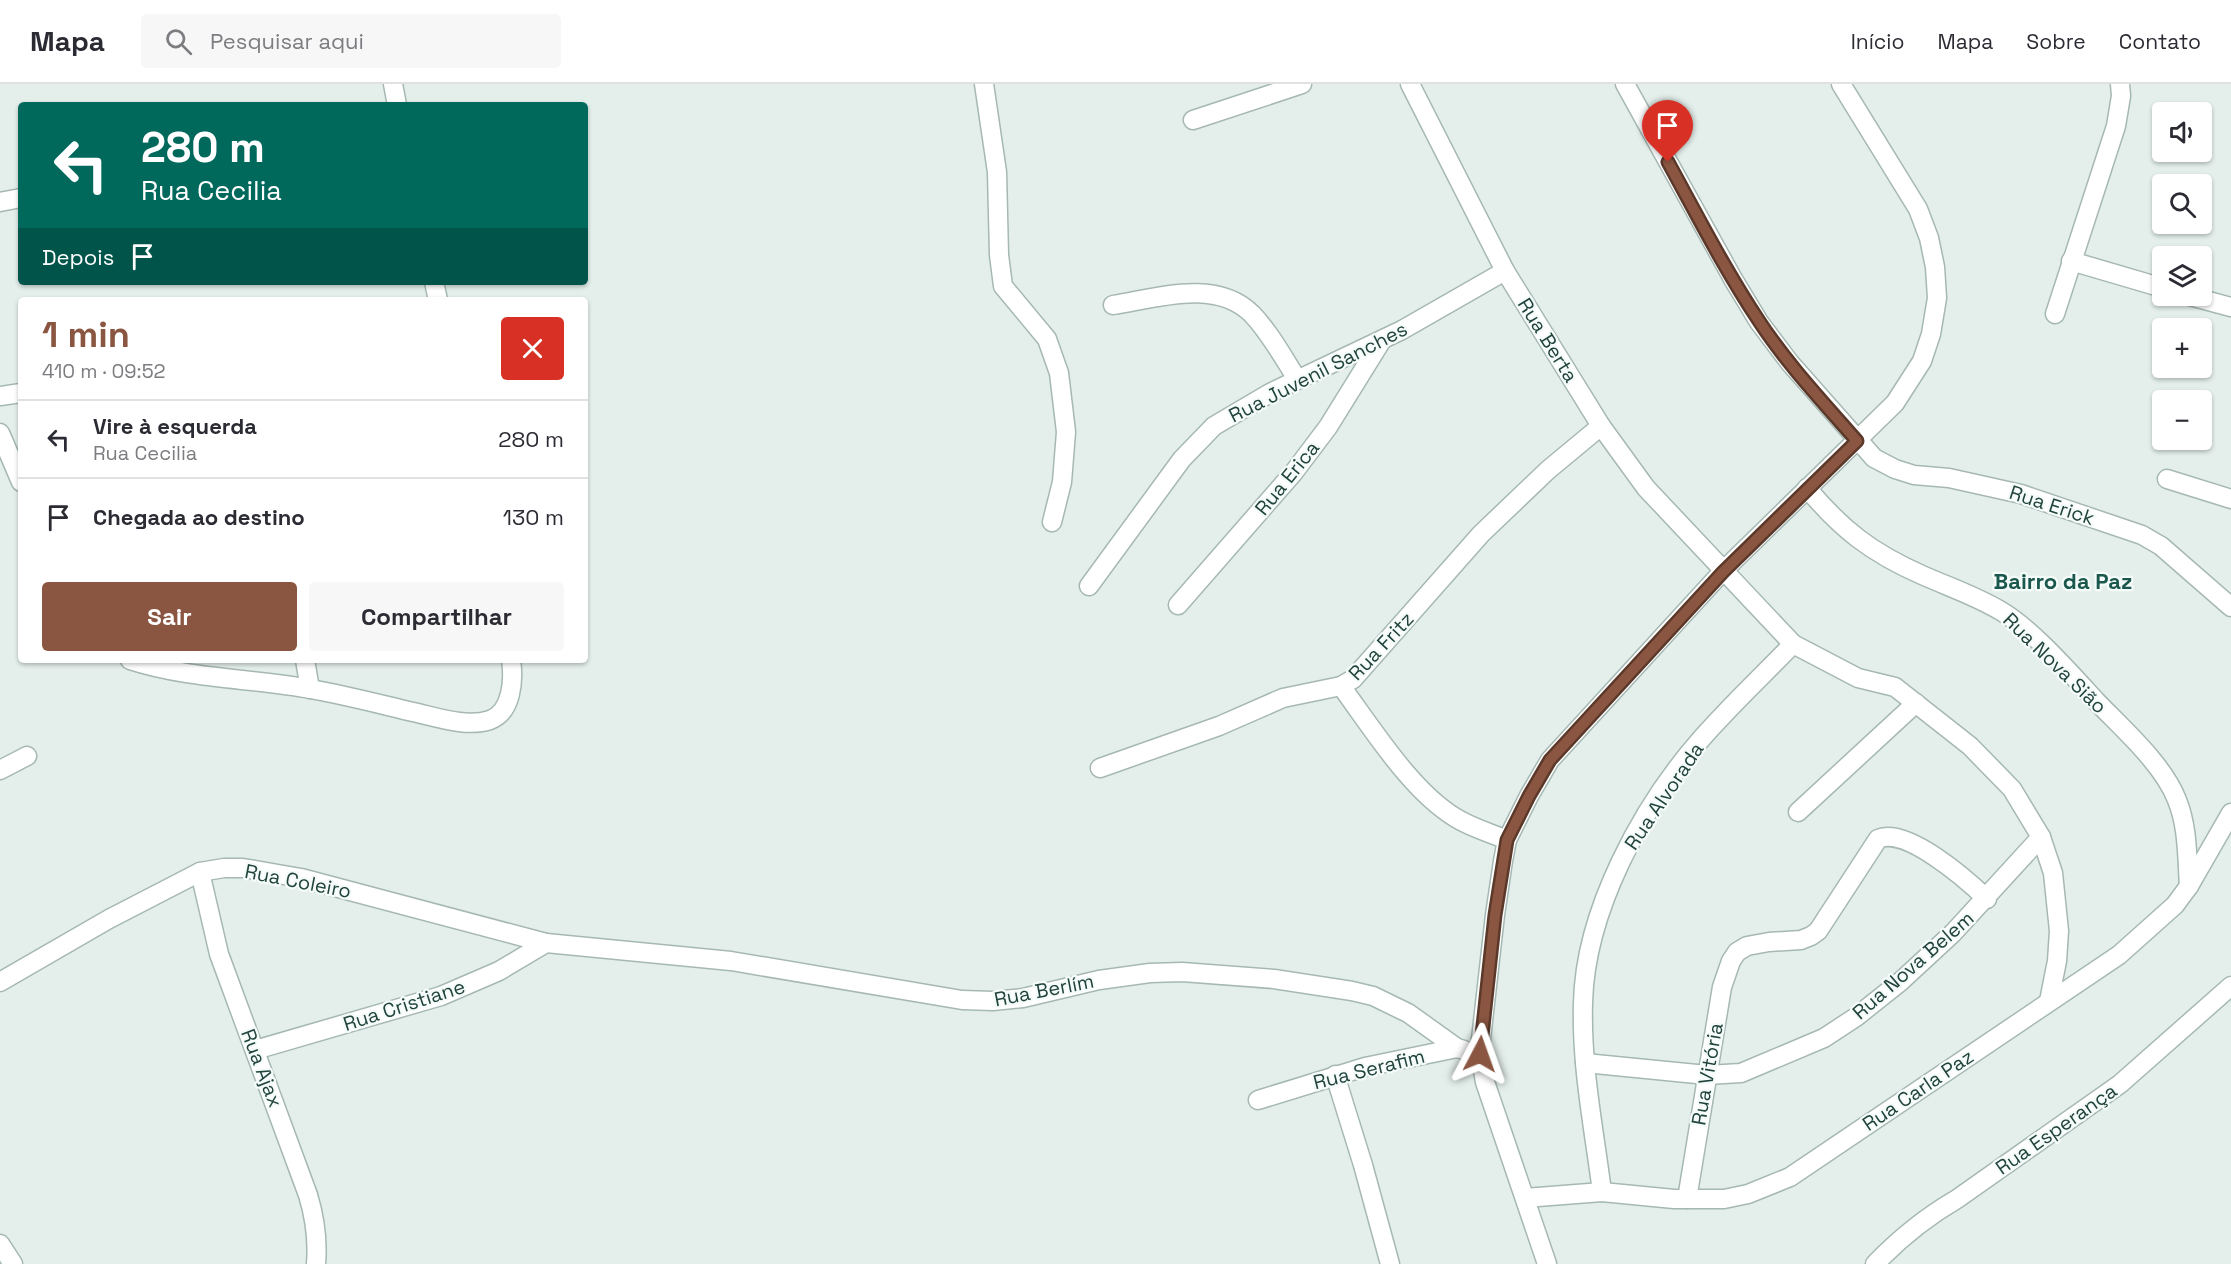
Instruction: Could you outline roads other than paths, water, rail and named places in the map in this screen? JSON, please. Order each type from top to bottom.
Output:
[{"type":"street","points":[[393,84],[397,102]]},
{"type":"street","points":[[984,84],[997,172],[999,255],[1003,286],[1047,339],[1059,373],[1066,432],[1062,482],[1052,522]]},
{"type":"street","points":[[1193,120],[1302,84]]},
{"type":"street","name":"Rua Berta","points":[[1410,84],[1505,271],[1601,426],[1646,489],[1793,644],[1858,678],[1895,687],[1970,746],[2012,789],[2041,837],[2053,873],[2060,931],[2049,1001]]},
{"type":"street","name":"Rua Erick","points":[[1625,84],[1759,322],[1790,363],[1874,458],[1895,470],[1914,475],[1949,478],[2021,494],[2142,535],[2161,546],[2231,607]]},
{"type":"street","points":[[1547,1264],[1485,1082],[1480,1054],[1495,915],[1507,840],[1550,760],[1723,572],[1895,403],[1922,361],[1931,334],[1936,298],[1935,267],[1929,238],[1918,209],[1841,84]]},
{"type":"street","points":[[2055,314],[2116,126],[2121,96],[2120,84]]},
{"type":"street","points":[[0,202],[18,199]]},
{"type":"street","points":[[2071,261],[2152,285]]},
{"type":"street","name":"Rua Juvenil Sanches","points":[[1089,586],[1182,459],[1204,434],[1245,406],[1402,330],[1505,271]]},
{"type":"street","points":[[1113,305],[1189,293],[1203,293],[1232,300],[1243,306],[1260,324],[1298,379]]},
{"type":"street","points":[[2212,302],[2231,307]]},
{"type":"street","name":"Rua Erica","points":[[1178,605],[1294,472],[1328,427],[1382,340]]},
{"type":"street","points":[[0,396],[18,393]]},
{"type":"street","name":"Rua Fritz","points":[[1100,768],[1219,726],[1283,699],[1341,686],[1353,680],[1481,534],[1548,470],[1601,426]]},
{"type":"street","points":[[0,433],[18,475]]},
{"type":"street","points":[[2167,479],[2231,499]]},
{"type":"street","name":"Rua Nova Sião","points":[[1807,488],[1830,515],[1855,538],[1884,557],[1972,595],[2003,612],[2025,629],[2067,669],[2141,748],[2163,775],[2177,799],[2185,829],[2189,886]]},
{"type":"street","name":"Rua Alvorada","points":[[1602,1192],[1585,1063],[1583,1001],[1587,964],[1597,919],[1634,834],[1701,739],[1793,644]]},
{"type":"street","points":[[139,663],[158,669],[310,689],[439,718],[480,722],[497,716],[503,710],[511,691],[511,663]]},
{"type":"street","points":[[306,663],[310,689]]},
{"type":"street","points":[[1341,686],[1388,749],[1431,798],[1456,818],[1507,840]]},
{"type":"street","points":[[1798,812],[1916,703]]},
{"type":"street","points":[[0,770],[27,756]]},
{"type":"street","name":"Rua Carla Paz","points":[[1525,1198],[1602,1192],[1687,1199],[1724,1199],[1740,1196],[1790,1177],[2119,955],[2175,905],[2189,886],[2231,813]]},
{"type":"street","name":"Rua Vitória","points":[[1687,1199],[1722,987],[1727,970],[1737,952],[1757,944],[1801,940],[1811,936],[1830,915],[1878,839],[1883,837],[1897,838],[1912,844],[1962,876],[1987,899]]},
{"type":"street","name":"Rua Nova Belem","points":[[1585,1063],[1707,1075],[1741,1073],[1824,1038],[1848,1023],[1900,982],[1953,933],[1987,899],[2041,837]]},
{"type":"street","name":"Rua Coleiro","points":[[0,982],[109,919],[200,872],[224,868],[278,873],[546,942]]},
{"type":"street","name":"Rua Ajax","points":[[200,872],[219,954],[308,1195],[317,1239],[316,1264]]},
{"type":"street","name":"Rua Berlím","points":[[546,942],[731,961],[962,1000],[993,1001],[1023,998],[1099,980],[1150,972],[1194,972],[1274,979],[1373,996],[1408,1012],[1456,1048]]},
{"type":"street","name":"Rua Cristiane","points":[[255,1050],[441,996],[517,962],[546,942]]},
{"type":"street","name":"Rua Esperança","points":[[1875,1264],[1933,1213],[1957,1199],[2120,1084],[2231,986]]},
{"type":"street","name":"Rua Serafim","points":[[1258,1100],[1335,1075],[1456,1048],[1480,1054]]},
{"type":"street","points":[[1335,1075],[1390,1264]]},
{"type":"street","points":[[0,1244],[13,1264]]},
{"type":"district","name":"Bairro da Paz","points":[[2063,581]]}]
